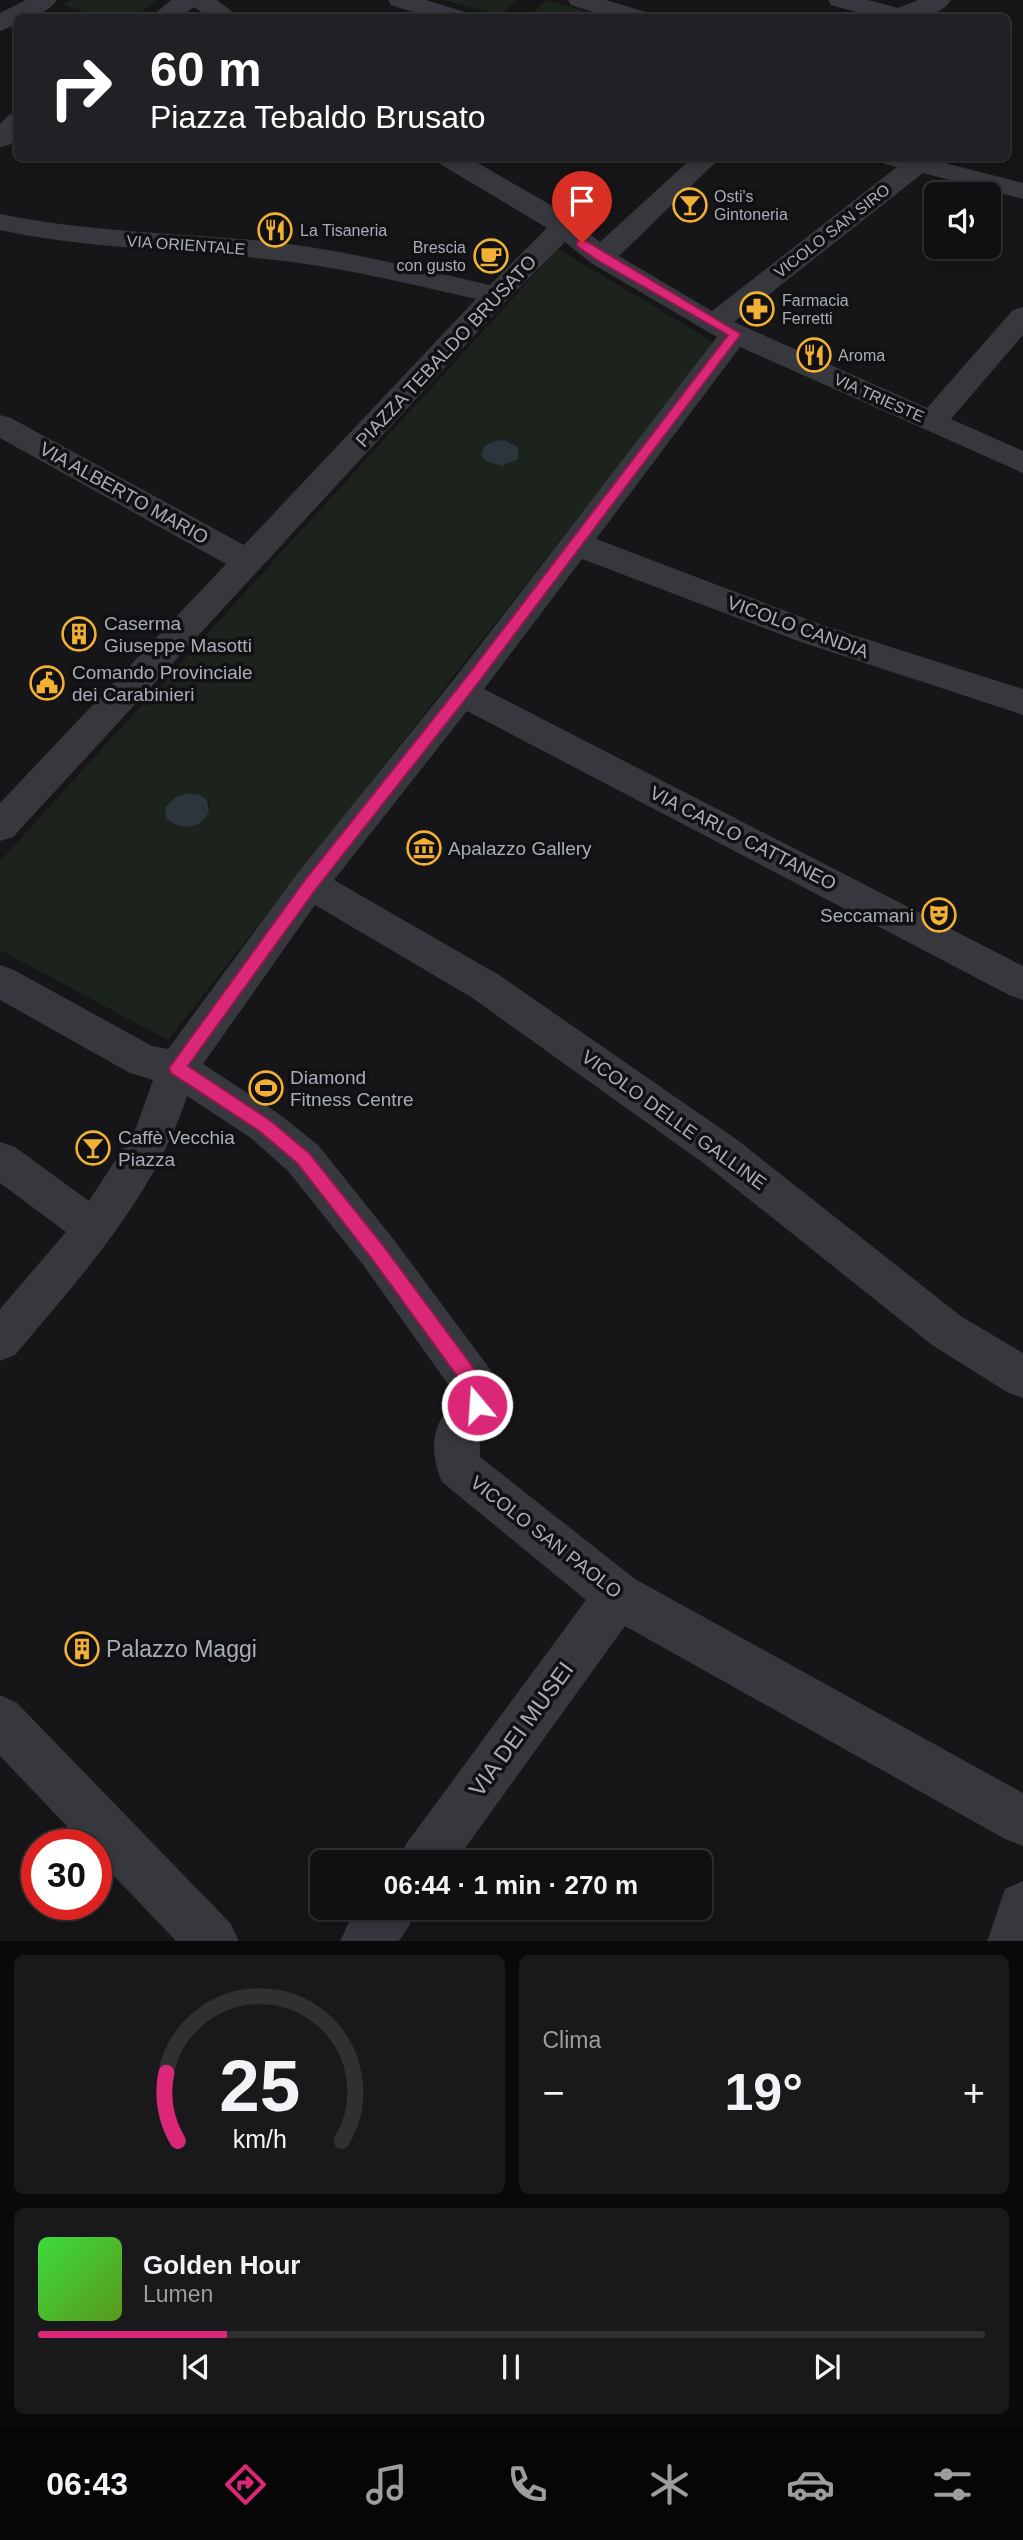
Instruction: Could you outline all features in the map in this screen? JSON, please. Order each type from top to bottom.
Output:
[{"type":"street","points":[[18,14],[45,0]]},
{"type":"street","points":[[168,14],[187,0]]},
{"type":"street","points":[[200,0],[222,14]]},
{"type":"street","points":[[400,0],[446,14]]},
{"type":"street","points":[[580,0],[627,14]]},
{"type":"street","points":[[841,0],[887,14]]},
{"type":"street","points":[[905,14],[940,0]]},
{"type":"street","points":[[0,139],[14,125]]},
{"type":"street","points":[[0,1341],[94,1229],[154,1135],[177,1068],[310,884],[462,694],[576,544],[724,329],[601,257],[546,214],[455,161]]},
{"type":"street","points":[[601,257],[704,161]]},
{"type":"street","points":[[906,161],[1023,191]]},
{"type":"street","name":"VICOLO SAN SIRO","points":[[724,329],[906,161]]},
{"type":"street","name":"VIA ORIENTALE","points":[[0,222],[95,238],[267,250],[361,265],[496,295]]},
{"type":"street","name":"PIAZZA TEBALDO BRUSATO","points":[[0,827],[496,295],[562,229]]},
{"type":"street","points":[[932,422],[1023,316]]},
{"type":"street","name":"VIA TRIESTE","points":[[724,329],[1023,463]]},
{"type":"street","name":"VIA ALBERTO MARIO","points":[[0,425],[248,562]]},
{"type":"street","name":"VICOLO CANDIA","points":[[576,544],[813,634],[1023,702]]},
{"type":"street","name":"VIA CARLO CATTANEO","points":[[462,694],[1021,976]]},
{"type":"street","name":"VICOLO DELLE GALLINE","points":[[310,884],[496,994],[721,1152],[947,1331],[1023,1377]]},
{"type":"street","points":[[0,981],[144,1061],[177,1068]]},
{"type":"street","name":"VICOLO SAN PAOLO","points":[[177,1068],[265,1126],[303,1158],[379,1253],[474,1384],[477,1405],[457,1434],[458,1467],[618,1596],[1023,1821]]},
{"type":"street","points":[[0,1160],[94,1229]]},
{"type":"street","name":"VIA DEI MUSEI","points":[[433,1850],[618,1596]]},
{"type":"street","points":[[0,1720],[213,1941]]},
{"type":"street","points":[[1013,1941],[1023,1907]]},
{"type":"street","points":[[366,1941],[382,1920]]},
{"type":"shaded area","points":[[72,0],[157,0],[138,14],[91,14],[62,5]]},
{"type":"shaded area","points":[[445,0],[516,0],[502,14],[493,14]]},
{"type":"shaded area","points":[[546,0],[596,14],[531,14]]},
{"type":"shaded area","points":[[558,249],[715,343],[168,1040],[0,950],[0,861]],"holes":[[[507,441],[518,447],[518,459],[506,465],[485,461],[483,449],[492,442]],[[192,793],[209,802],[208,816],[182,827],[171,823],[183,794]]]},
{"type":"shaded area","points":[[504,440],[518,447],[518,459],[502,466],[485,461],[481,454],[484,447]]},
{"type":"shaded area","points":[[188,793],[200,795],[207,800],[209,812],[195,825],[183,827],[166,818],[165,808],[176,797]]},
{"type":"place","name":"Osti's Gintoneria","points":[[690,205]]},
{"type":"place","name":"La Tisaneria","points":[[275,230]]},
{"type":"place","name":"Brescia con gusto","points":[[491,256]]},
{"type":"place","name":"Farmacia Ferretti","points":[[757,309]]},
{"type":"place","name":"Aroma","points":[[814,355]]},
{"type":"place","name":"Caserma Giuseppe Masotti","points":[[79,634]]},
{"type":"place","name":"Comando Provinciale dei Carabinieri","points":[[47,683]]},
{"type":"place","name":"Apalazzo Gallery","points":[[424,848]]},
{"type":"place","name":"Seccamani","points":[[939,915]]},
{"type":"place","name":"Diamond Fitness Centre","points":[[266,1088]]},
{"type":"place","name":"Caffè Vecchia Piazza","points":[[93,1148]]},
{"type":"place","name":"Palazzo Maggi","points":[[82,1649]]},
{"type":"route","points":[[477,1405],[474,1384],[379,1253],[303,1158],[265,1126],[177,1068],[310,884],[470,683],[735,334],[713,324],[582,243]]}]
